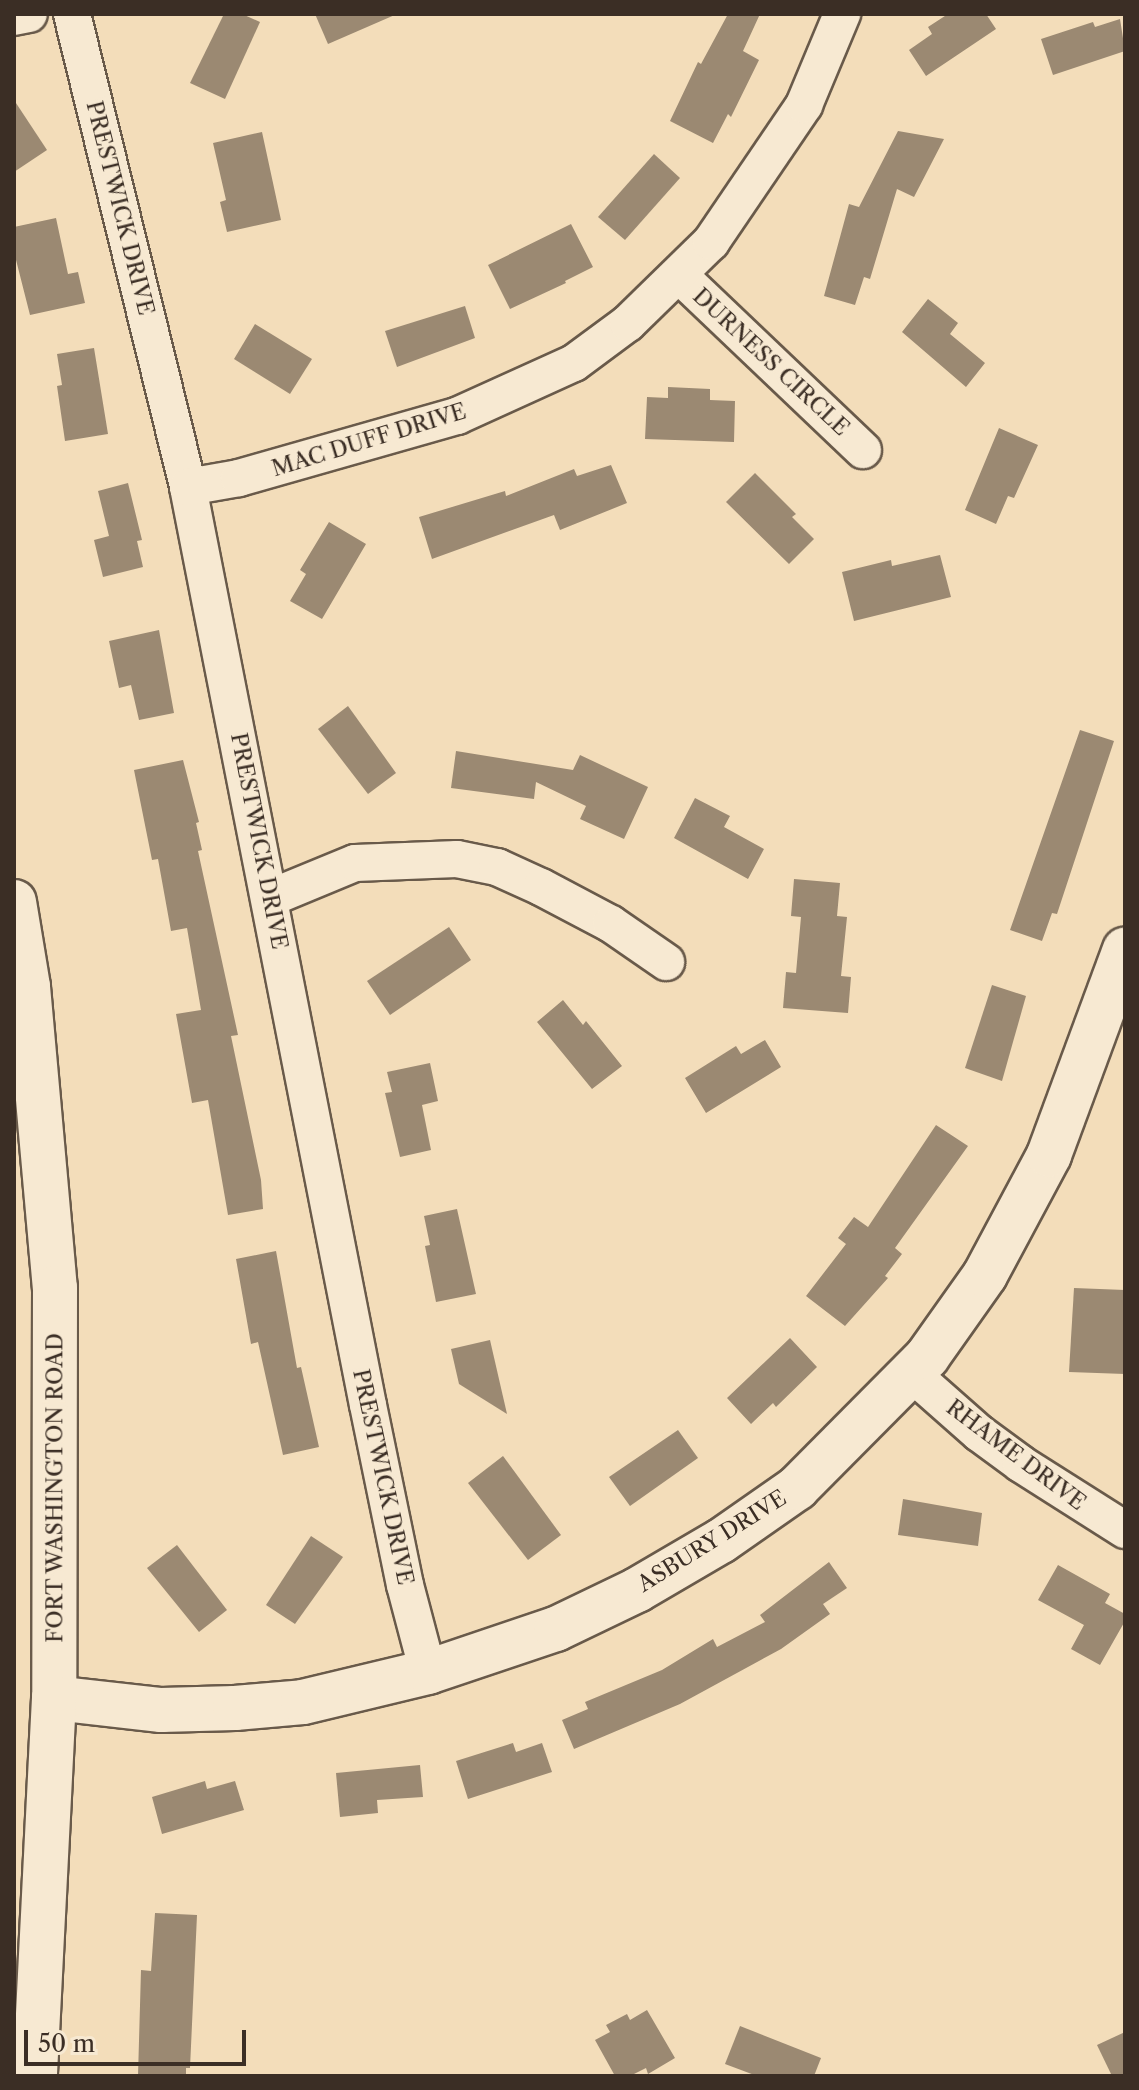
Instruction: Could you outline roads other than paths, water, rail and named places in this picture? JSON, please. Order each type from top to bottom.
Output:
[{"type":"street","points":[[14,17],[29,14]]},
{"type":"street","name":"PRESTWICK DRIVE","points":[[72,14],[188,487],[368,1405],[405,1585],[428,1672]]},
{"type":"street","name":"MAC DUFF DRIVE","points":[[188,487],[239,478],[457,416],[574,363],[628,323],[711,242],[804,105],[842,14]]},
{"type":"street","name":"DURNESS CIRCLE","points":[[679,275],[863,450]]},
{"type":"street","points":[[270,898],[355,863],[457,859],[497,867],[541,887],[611,924],[666,962]]},
{"type":"street","name":"FORT WASHINGTON ROAD","points":[[14,902],[28,987],[55,1288],[54,1698],[35,2076]]},
{"type":"street","name":"ASBURY DRIVE","points":[[54,1698],[161,1710],[303,1702],[428,1672],[556,1629],[637,1590],[721,1541],[797,1488],[838,1450],[927,1357],[985,1275],[1021,1214],[1049,1155],[1122,969]]},
{"type":"street","name":"RHAME DRIVE","points":[[911,1373],[979,1433],[1021,1464],[1125,1530]]}]
